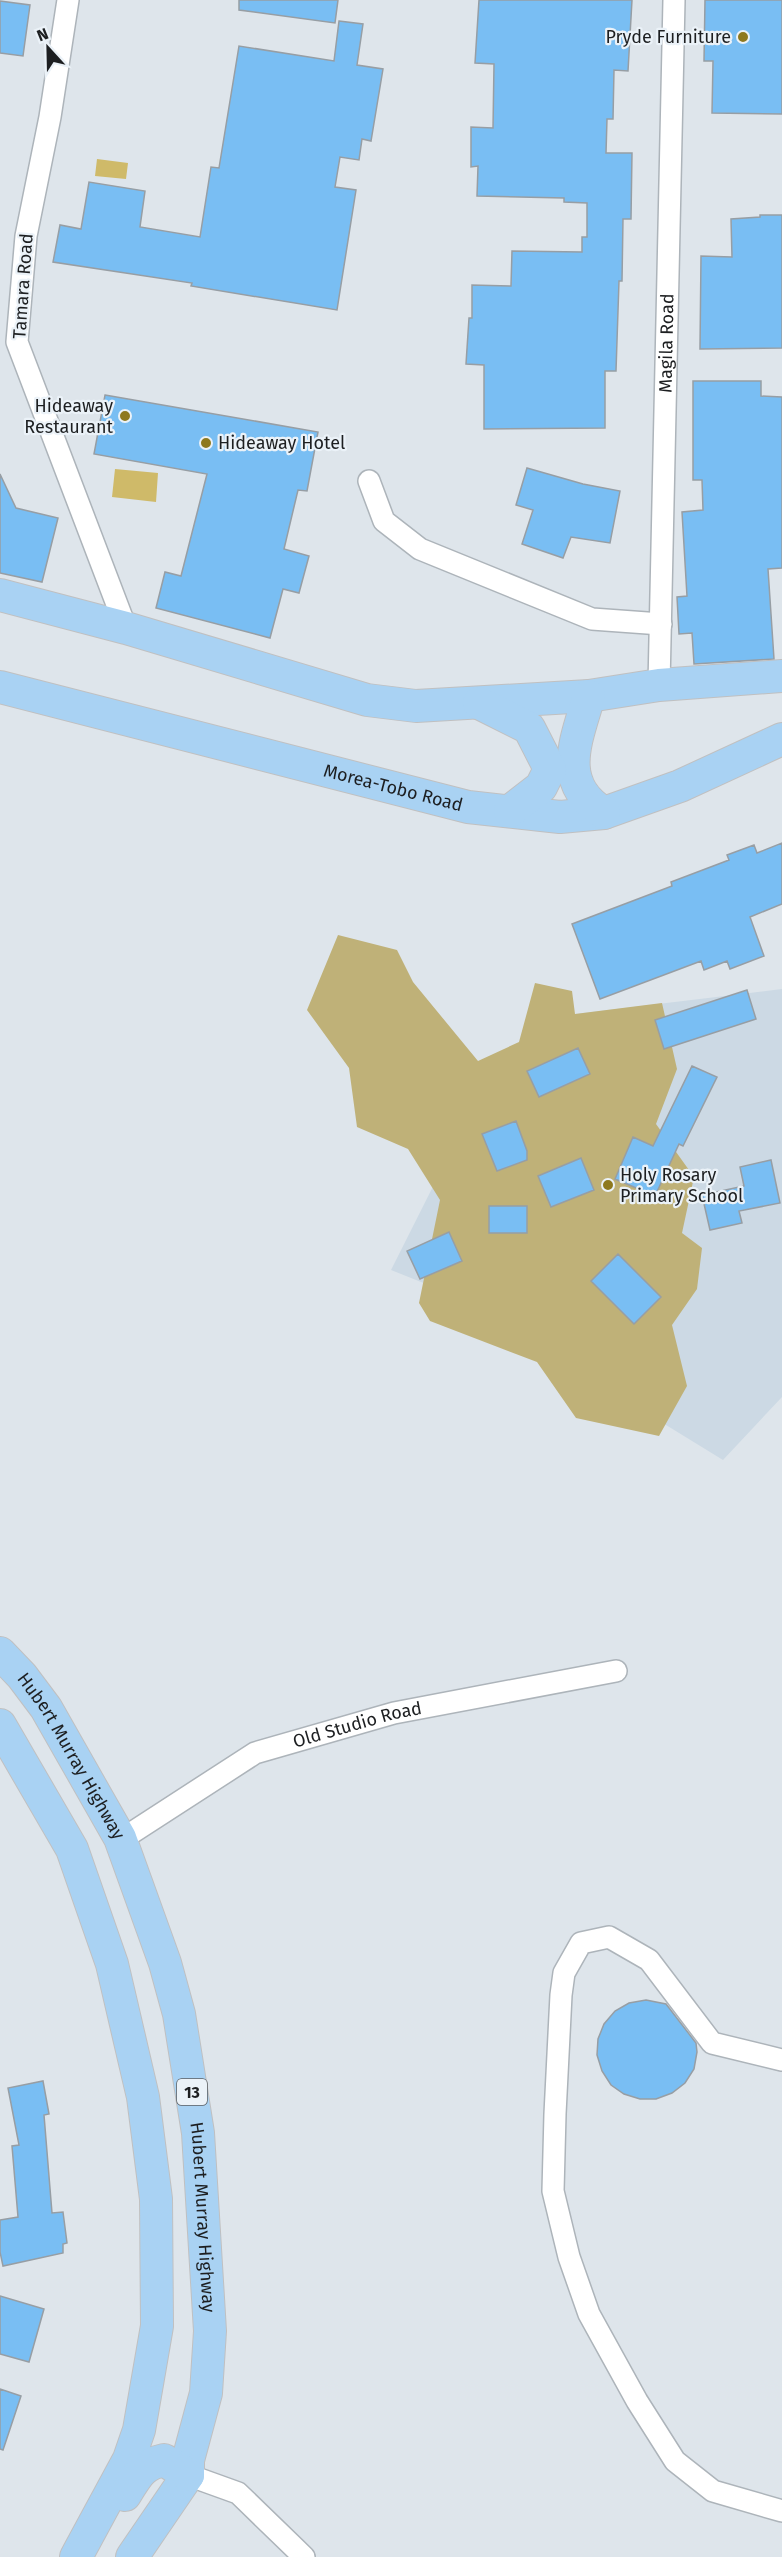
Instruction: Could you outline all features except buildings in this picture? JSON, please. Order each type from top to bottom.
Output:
[{"type":"highway","points":[[0,595],[126,628],[367,700],[416,706],[589,696],[659,685],[781,677]]},
{"type":"highway","name":"Morea-Tobo Road","points":[[0,687],[468,807],[560,817],[604,813],[680,786],[782,739]]},
{"type":"highway","points":[[589,696],[572,753],[573,770],[580,791],[593,806],[604,813]]},
{"type":"highway","points":[[479,703],[529,728],[550,769],[541,787],[510,811]]},
{"type":"highway","name":"Hubert Murray Highway","points":[[0,1653],[22,1676],[46,1708],[120,1838],[165,1963],[179,2014],[198,2133],[210,2331],[206,2393],[188,2460],[188,2475],[132,2557]]},
{"type":"highway","points":[[0,1725],[72,1849],[112,1964],[143,2097],[156,2199],[158,2326],[139,2430],[129,2459],[76,2557]]},
{"type":"highway","points":[[82,2557],[139,2473],[149,2463],[164,2460],[188,2475]]},
{"type":"street","name":"Tamara Road","points":[[68,0],[50,117],[26,236],[17,342],[126,628]]},
{"type":"street","name":"Magila Road","points":[[659,685],[674,0]]},
{"type":"street","points":[[369,481],[384,521],[420,549],[592,620],[661,624]]},
{"type":"street","name":"Old Studio Road","points":[[120,1838],[130,1834],[255,1753],[394,1713],[616,1671]]},
{"type":"street","points":[[782,2060],[712,2043],[649,1960],[609,1937],[581,1943],[564,1973],[561,1995],[554,2191],[569,2257],[589,2314],[637,2400],[675,2461],[713,2491],[782,2511]]},
{"type":"street","points":[[188,2475],[238,2493],[304,2557]]},
{"type":"shaded area","points":[[97,159],[128,163],[126,179],[95,176]]},
{"type":"shaded area","points":[[115,469],[158,473],[156,502],[112,497]]},
{"type":"shaded area","name":"Holy Rosary Primary School","points":[[338,935],[397,950],[413,982],[478,1061],[519,1042],[535,983],[572,991],[575,1014],[662,1003],[677,1069],[656,1124],[694,1177],[682,1233],[702,1248],[697,1289],[672,1325],[687,1386],[659,1436],[576,1418],[537,1362],[430,1321],[419,1303],[440,1200],[408,1149],[357,1127],[349,1068],[307,1010]]},
{"type":"shaded area","name":"Holy Rosary Primary School","points":[[782,989],[782,1397],[723,1460],[456,1296],[391,1270],[477,1099],[575,1014]]},
{"type":"place","name":"Pryde Furniture","points":[[743,37]]},
{"type":"place","name":"Hideaway Restaurant","points":[[125,416]]},
{"type":"place","name":"Hideaway Hotel","points":[[206,443]]},
{"type":"place","name":"Holy Rosary Primary School","points":[[608,1185]]}]
